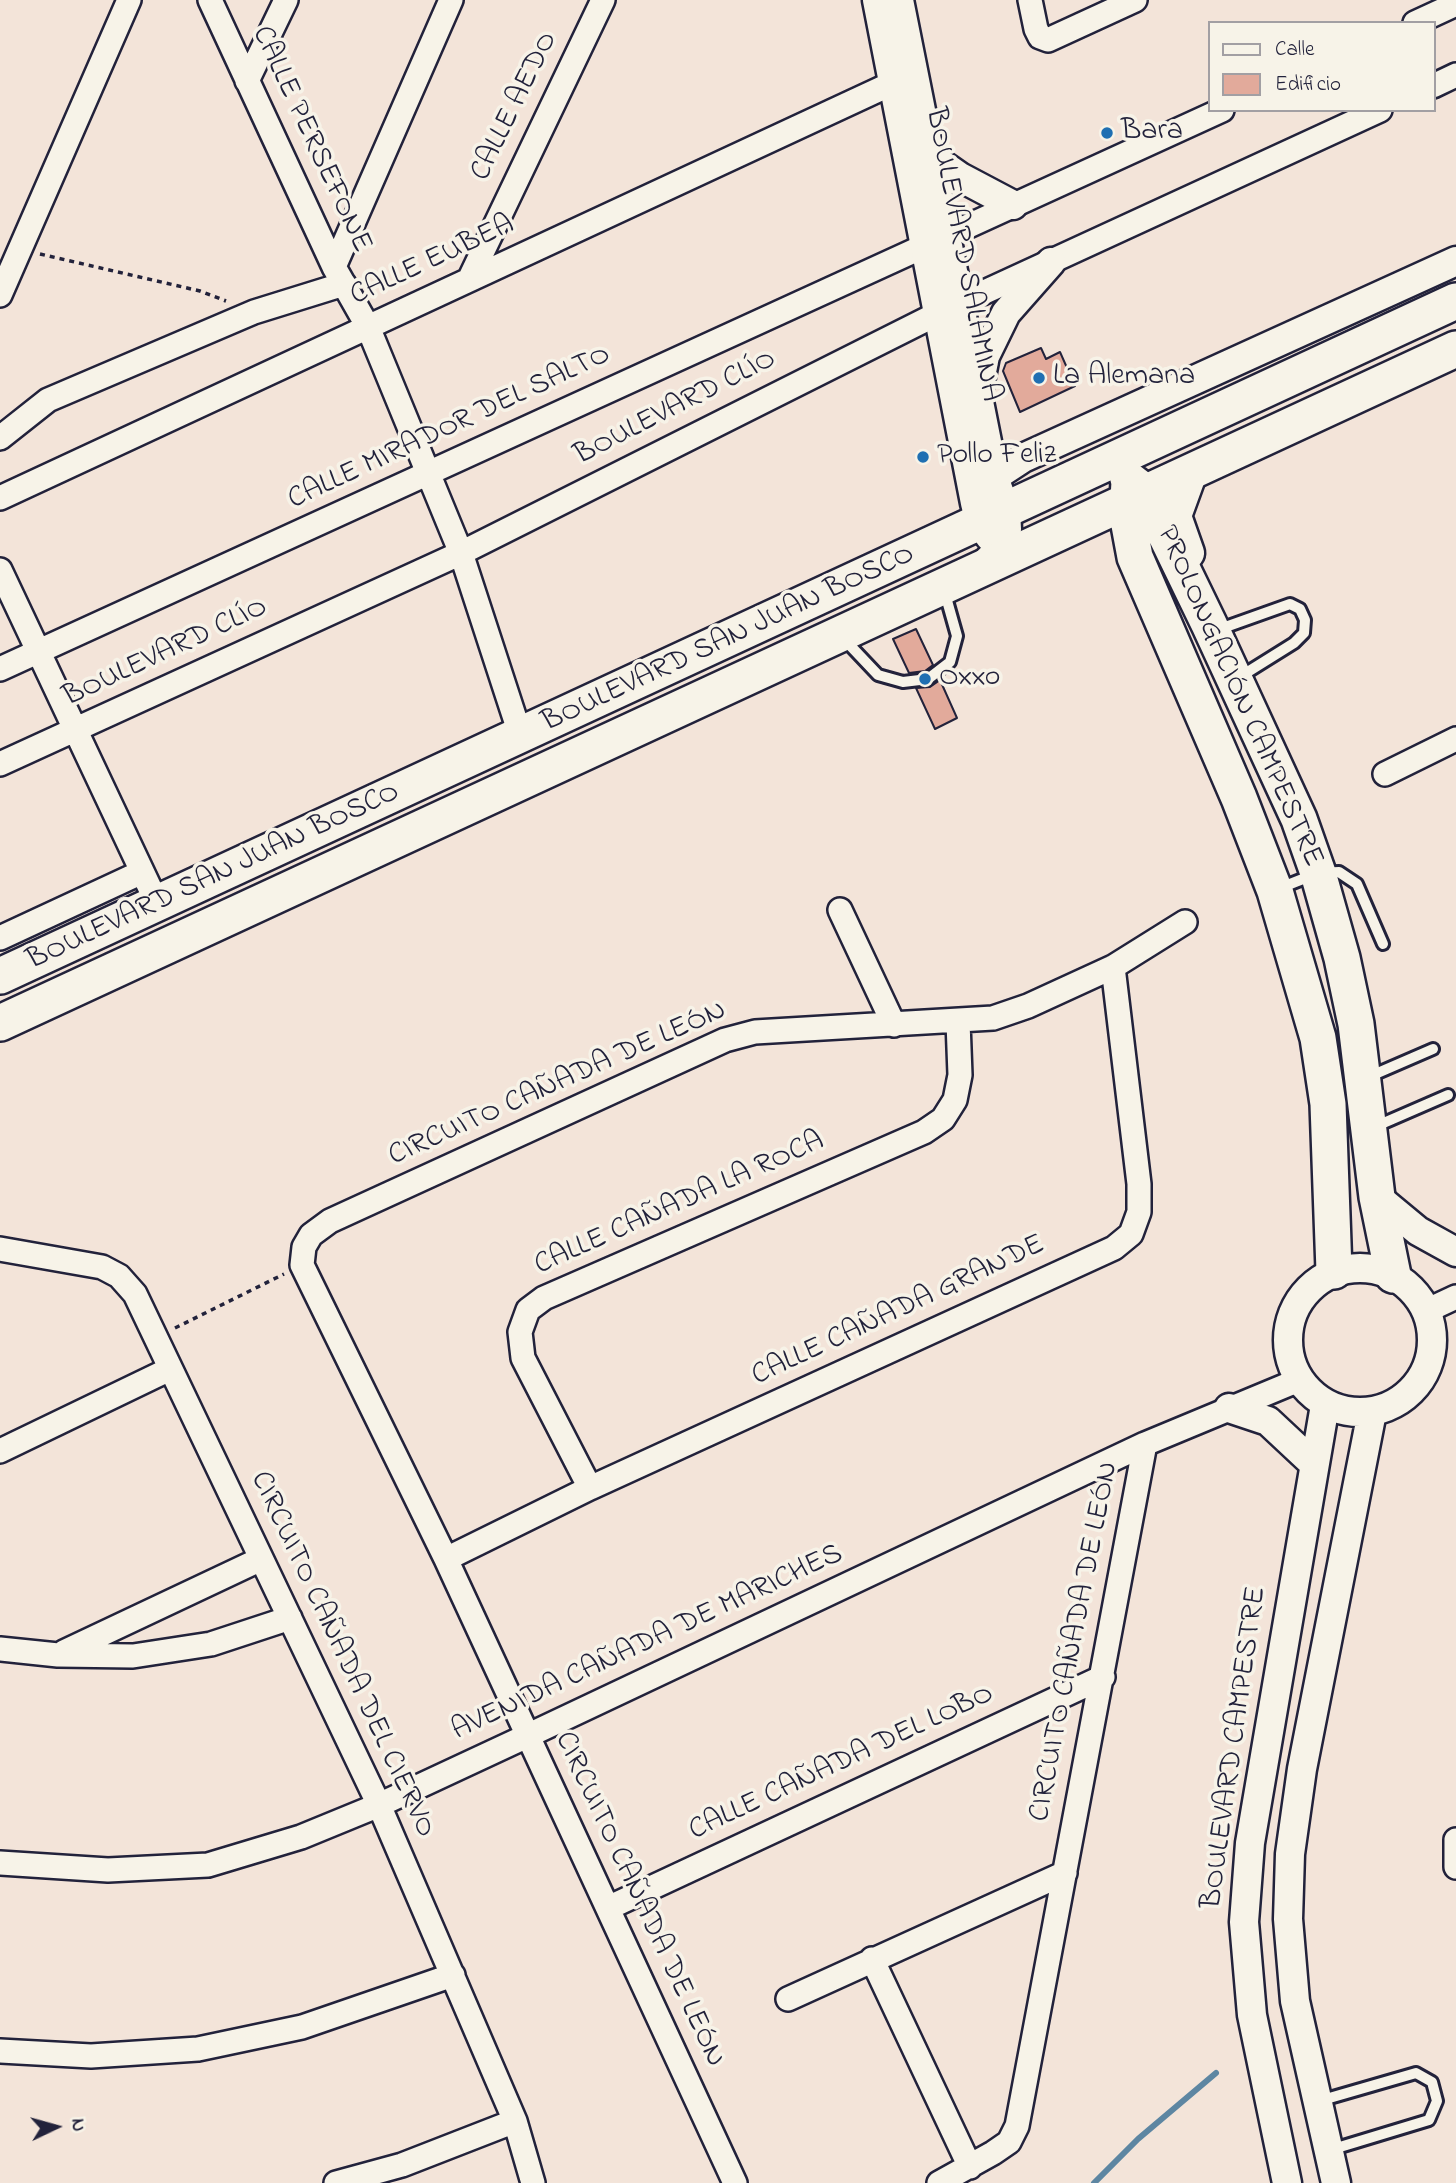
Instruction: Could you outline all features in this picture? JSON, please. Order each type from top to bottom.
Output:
[{"type":"main road","name":"BOULEVARD SAN JUAN BOSCO","points":[[0,1023],[975,571],[985,544],[982,534],[1007,531],[1087,472],[1456,301]]},
{"type":"main road","name":"BOULEVARD SAN JUAN BOSCO","points":[[0,976],[521,737],[1007,531],[1191,472],[1456,349]]},
{"type":"main road","points":[[1212,414],[1202,426],[1200,447],[1204,452],[1227,455]]},
{"type":"main road","points":[[1087,472],[1116,474],[1134,491],[1150,443]]},
{"type":"main road","points":[[1191,472],[1175,516],[1178,530],[1208,597],[1211,628]]},
{"type":"main road","name":"PROLONGACIÓN CAMPESTRE","points":[[1134,491],[1129,538],[1239,797],[1275,891],[1318,1038],[1328,1104],[1334,1271]]},
{"type":"main road","name":"PROLONGACIÓN CAMPESTRE","points":[[1134,491],[1211,628],[1236,679],[1298,819],[1318,873],[1342,958],[1364,1079],[1377,1197],[1394,1275]]},
{"type":"main road","points":[[1007,531],[1107,545],[1120,554],[1145,581]]},
{"type":"street","points":[[0,295],[10,246],[129,0]]},
{"type":"street","name":"CALLE PERSEFONE","points":[[210,0],[339,275],[368,327],[461,553],[521,737]]},
{"type":"street","points":[[247,81],[286,0]]},
{"type":"street","points":[[0,438],[48,400],[339,275],[451,0]]},
{"type":"street","name":"CALLE AEDO","points":[[469,280],[603,0]]},
{"type":"street","name":"BOULEVARD SALAMINA","points":[[877,0],[893,83],[935,239],[949,309],[1007,531]]},
{"type":"street","name":"BOULEVARD SALAMINA","points":[[899,0],[930,156],[935,239]]},
{"type":"street","points":[[1030,0],[1040,37],[1048,40],[1135,0]]},
{"type":"street","points":[[1419,21],[1456,4]]},
{"type":"street","points":[[1435,85],[1456,75]]},
{"type":"street","name":"CALLE EUBEA","points":[[0,498],[893,83]]},
{"type":"street","name":"CALLE MIRADOR DEL SALTO","points":[[0,669],[1218,112]]},
{"type":"street","name":"BOULEVARD CLÍO","points":[[0,764],[461,553],[949,309],[1376,112]]},
{"type":"street","points":[[930,156],[960,177],[1013,205]]},
{"type":"street","points":[[994,477],[1023,458],[1456,261]]},
{"type":"street","points":[[978,396],[985,356],[1001,323],[1017,297],[1051,262]]},
{"type":"street","name":"BOULEVARD SALAMINA","points":[[949,309],[978,396],[1007,531]]},
{"type":"street","points":[[0,570],[78,730],[157,903]]},
{"type":"street","points":[[1385,774],[1456,739]]},
{"type":"street","points":[[0,937],[142,872]]},
{"type":"street","points":[[840,910],[894,1025]]},
{"type":"street","name":"CIRCUITO CAÑADA DE LEÓN","points":[[735,2183],[446,1559],[302,1265],[304,1247],[311,1235],[330,1221],[725,1040],[755,1032],[993,1018],[1028,1006],[1113,967],[1185,922]]},
{"type":"street","name":"CALLE CAÑADA GRANDE","points":[[446,1559],[590,1488],[1114,1248],[1131,1234],[1139,1212],[1139,1184],[1113,967]]},
{"type":"street","name":"CALLE CAÑADA LA ROCA","points":[[590,1488],[523,1359],[520,1332],[528,1310],[544,1298],[924,1132],[943,1119],[955,1100],[960,1075],[958,1022]]},
{"type":"street","points":[[1377,1197],[1418,1231],[1456,1252]]},
{"type":"street","name":"CIRCUITO CAÑADA DEL CIERVO","points":[[0,1249],[84,1262],[119,1276],[135,1294],[379,1805],[515,2121],[533,2183]]},
{"type":"street","points":[[1364,1267],[1394,1275],[1413,1290],[1426,1311],[1432,1336],[1429,1362],[1416,1385],[1397,1403],[1372,1412],[1350,1412],[1325,1405],[1299,1380],[1291,1363],[1287,1341],[1290,1319],[1300,1298],[1315,1282],[1334,1271],[1364,1267]]},
{"type":"street","points":[[1426,1311],[1456,1297]]},
{"type":"street","points":[[0,1451],[170,1369]]},
{"type":"street","name":"AVENIDA CAÑADA DE MARICHES","points":[[0,1863],[108,1870],[208,1865],[301,1837],[379,1805],[1145,1444],[1299,1380]]},
{"type":"street","name":"BOULEVARD CAMPESTRE","points":[[1287,2183],[1252,2015],[1244,1922],[1250,1843],[1325,1405]]},
{"type":"street","points":[[1229,1408],[1268,1421],[1314,1464]]},
{"type":"street","points":[[1336,2183],[1295,2001],[1288,1919],[1290,1854],[1307,1742],[1372,1412]]},
{"type":"street","name":"CIRCUITO CAÑADA DE LEÓN","points":[[939,2183],[1009,2142],[1017,2126],[1145,1444]]},
{"type":"street","points":[[58,1655],[261,1559]]},
{"type":"street","points":[[0,1649],[58,1655],[133,1656],[211,1643],[290,1618]]},
{"type":"street","name":"CALLE CAÑADA DEL LOBO","points":[[608,1908],[1103,1677]]},
{"type":"street","points":[[1456,1840],[1456,1867]]},
{"type":"street","points":[[788,1999],[1065,1873]]},
{"type":"street","points":[[872,1959],[971,2166]]},
{"type":"street","points":[[0,2051],[91,2056],[198,2049],[302,2027],[453,1975]]},
{"type":"street","points":[[336,2183],[401,2165],[515,2121]]},
{"type":"lane","points":[[838,634],[878,675],[903,682],[928,679],[950,662],[957,636],[943,586]]},
{"type":"lane","points":[[1211,628],[1290,604],[1300,609],[1305,620],[1304,633],[1294,643],[1236,679]]},
{"type":"lane","points":[[1275,891],[1318,873],[1339,872],[1357,884],[1383,944]]},
{"type":"lane","points":[[1364,1079],[1433,1049]]},
{"type":"lane","points":[[1370,1129],[1448,1095]]},
{"type":"lane","points":[[1319,2101],[1416,2073],[1432,2082],[1437,2101],[1429,2120],[1329,2150]]},
{"type":"path","points":[[10,246],[200,291],[254,312]]},
{"type":"path","points":[[155,1338],[302,1265]]},
{"type":"building","name":"La Alemana","points":[[1041,348],[1046,359],[1060,352],[1075,386],[1020,412],[1003,371],[1006,363]]},
{"type":"building","points":[[916,629],[933,665],[925,671],[909,673],[893,639]]},
{"type":"building","points":[[940,680],[957,718],[935,729],[916,688],[930,687]]},
{"type":"waterway","points":[[1094,2183],[1138,2139],[1216,2073]]},
{"type":"place","name":"Bara","points":[[1107,133]]},
{"type":"place","name":"La Alemana","points":[[1039,378]]},
{"type":"place","name":"Pollo Feliz","points":[[923,457]]},
{"type":"place","name":"Oxxo","points":[[925,679]]}]
